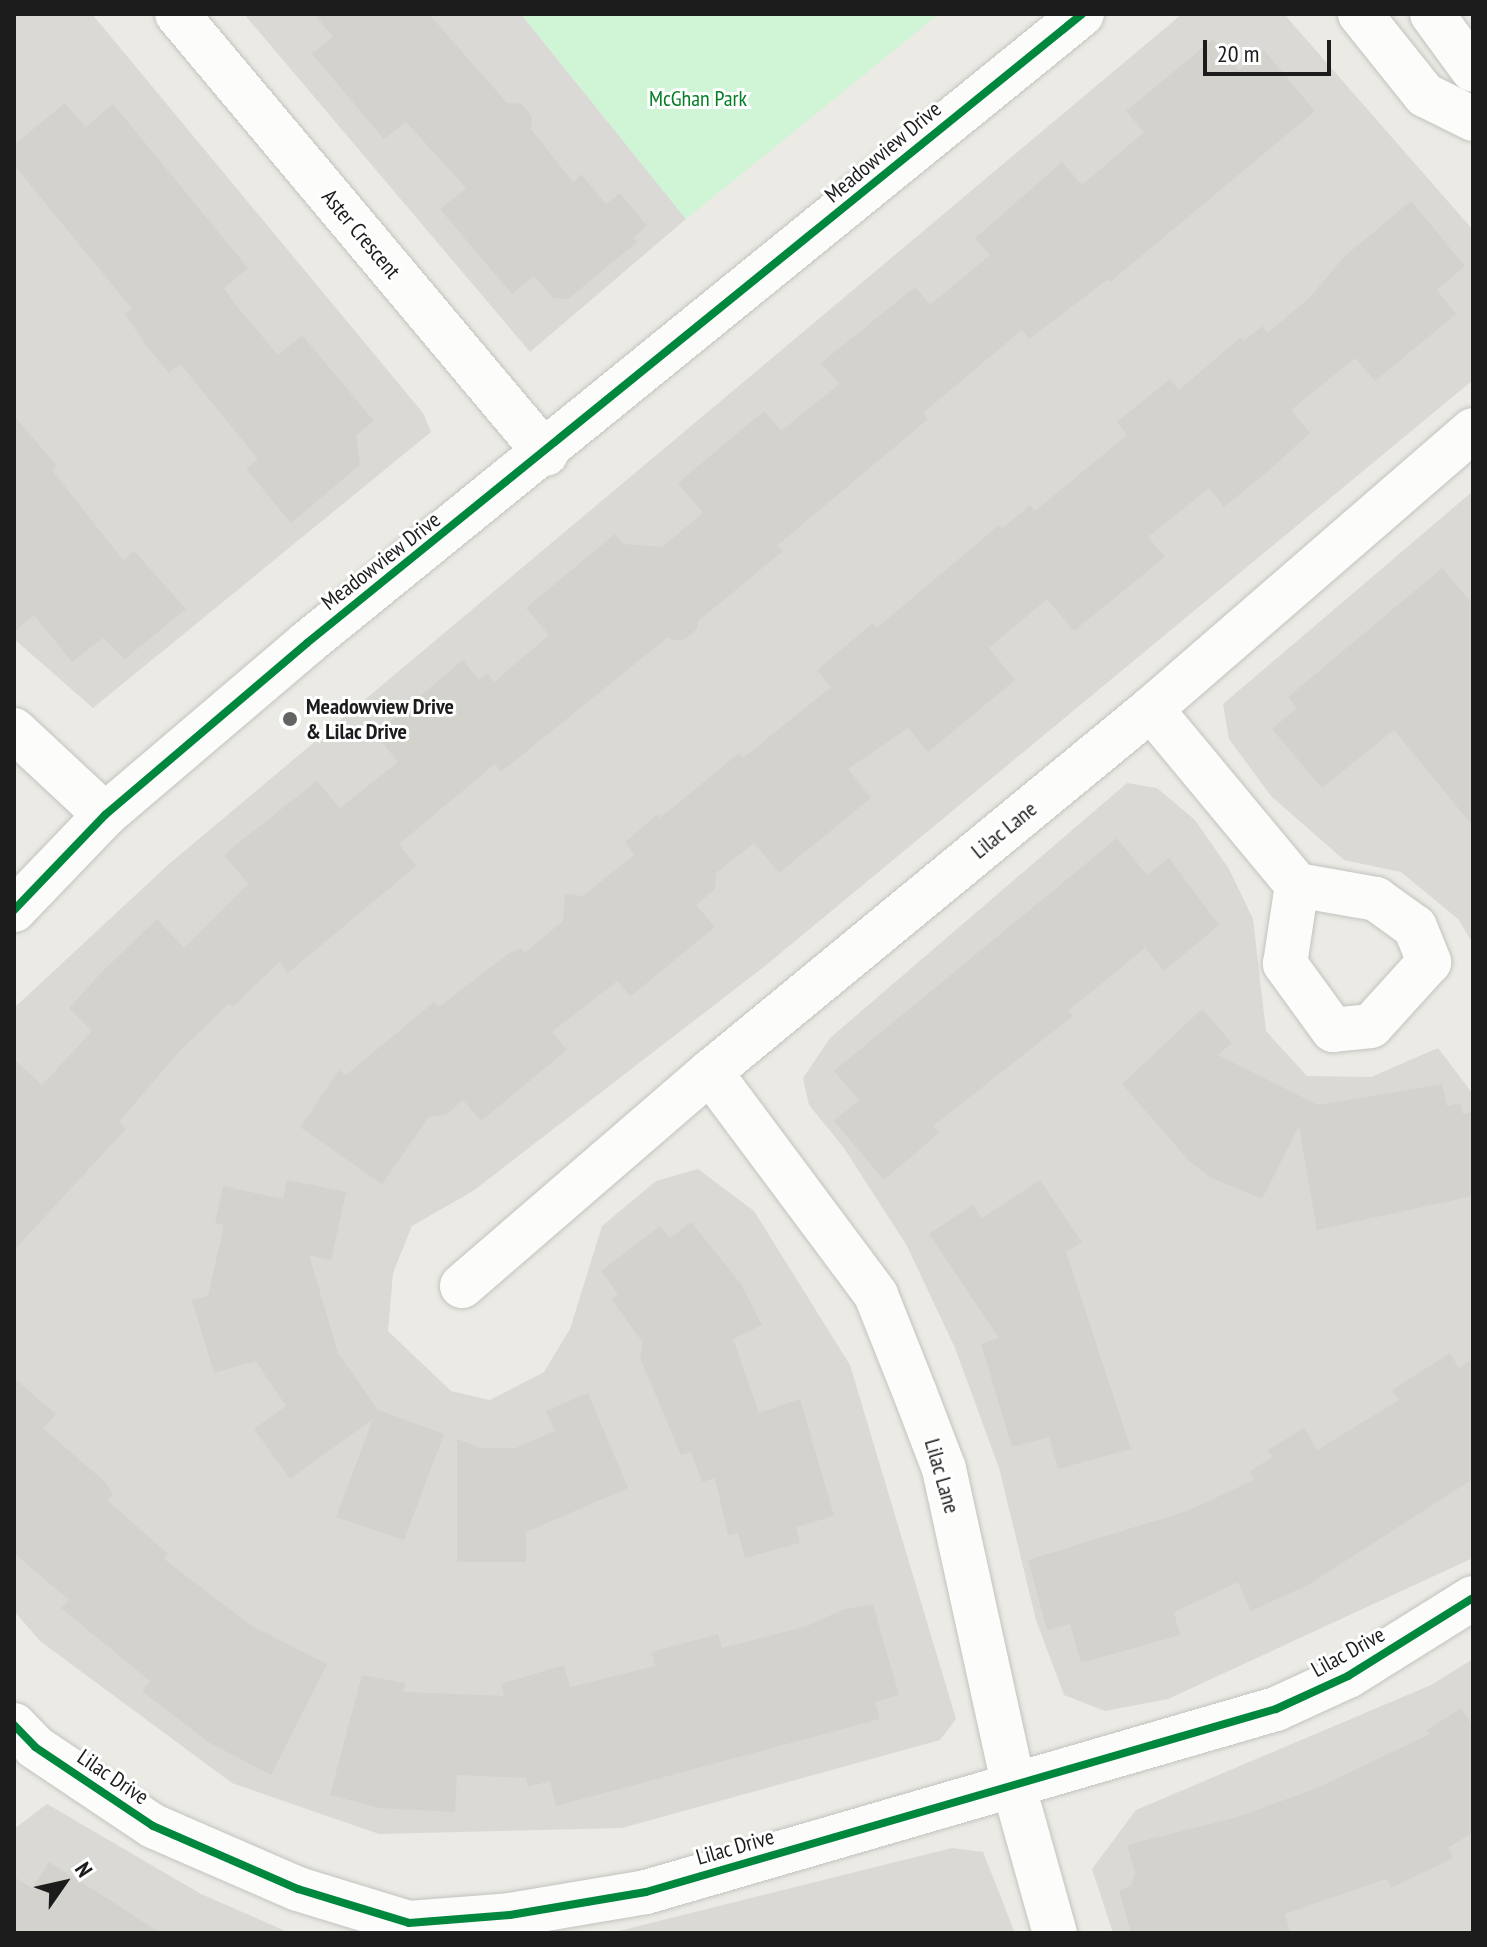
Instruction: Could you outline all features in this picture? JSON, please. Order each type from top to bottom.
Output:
[{"type":"street","name":"Aster Crescent","points":[[177,14],[546,454]]},
{"type":"street","name":"Meadowview Drive","points":[[14,910],[105,815],[307,643],[546,454],[1082,14]]},
{"type":"street","points":[[1360,14],[1425,95],[1473,119]]},
{"type":"street","points":[[1432,14],[1473,70]]},
{"type":"street","name":"Lilac Lane","points":[[462,1286],[710,1072],[1151,709],[1473,430]]},
{"type":"street","points":[[1151,709],[1297,885]]},
{"type":"street","points":[[14,730],[105,815]]},
{"type":"street","name":"Lilac Lane","points":[[710,1072],[876,1295],[944,1469],[1013,1784],[1055,1933]]},
{"type":"street","name":"Lilac Drive","points":[[21,1747],[153,1826],[298,1889],[409,1928],[646,1892],[1276,1709],[1348,1676],[1473,1598]]},
{"type":"shaded area","points":[[14,14],[92,14],[423,413],[431,432],[93,708],[14,639]]},
{"type":"shaded area","points":[[244,14],[521,14],[686,219],[530,352]]},
{"type":"shaded area","points":[[1182,14],[1284,14],[1473,230],[1473,380],[765,966],[473,1191],[412,1226],[393,1273],[388,1331],[451,1391],[490,1400],[544,1372],[570,1329],[602,1226],[656,1181],[698,1169],[754,1211],[850,1365],[956,1719],[940,1740],[622,1828],[379,1834],[232,1783],[40,1641],[14,1611],[14,1008],[169,864]]},
{"type":"shaded area","points":[[1473,491],[1473,944],[1458,919],[1401,872],[1344,860],[1271,796],[1229,739],[1223,704]]},
{"type":"shaded area","points":[[1127,783],[1157,788],[1195,820],[1229,869],[1253,919],[1266,1031],[1307,1076],[1371,1077],[1438,1048],[1473,1094],[1473,1558],[1168,1699],[1105,1711],[1064,1695],[1036,1620],[999,1468],[955,1348],[907,1246],[844,1148],[809,1105],[803,1078],[830,1038]]},
{"type":"shaded area","points":[[1473,1659],[1473,1933],[1113,1933],[1092,1869],[1136,1810],[1431,1685]]},
{"type":"shaded area","points":[[47,1804],[201,1894],[290,1933],[14,1933],[14,1829]]},
{"type":"shaded area","points":[[952,1848],[983,1852],[1015,1933],[611,1933]]},
{"type":"green space","name":"McGhan Park","points":[[521,14],[939,14],[686,219]]},
{"type":"building","points":[[314,14],[429,14],[507,103],[522,104],[532,116],[531,129],[573,182],[581,174],[606,204],[620,193],[647,226],[633,238],[637,242],[568,299],[553,298],[534,276],[512,294],[440,209],[466,188],[406,122],[384,139],[312,54],[333,37]]},
{"type":"building","points":[[1213,39],[1239,70],[1264,50],[1315,111],[1110,282],[1108,279],[1029,339],[1022,330],[923,413],[928,419],[778,545],[783,551],[698,621],[697,629],[682,641],[667,638],[501,772],[495,764],[399,844],[416,866],[288,973],[279,962],[233,1007],[229,1003],[176,1055],[119,1122],[126,1129],[14,1250],[14,1059],[42,1085],[92,1031],[69,1008],[102,972],[157,919],[184,948],[248,884],[225,856],[232,848],[317,781],[340,808],[398,762],[375,734],[463,660],[479,680],[488,674],[494,682],[549,635],[526,608],[615,534],[623,544],[662,547],[703,513],[678,483],[764,411],[781,431],[839,384],[821,363],[915,287],[930,305],[990,255],[975,238],[1062,162],[1082,185],[1144,132],[1126,111]]},
{"type":"building","points":[[65,103],[86,127],[113,104],[248,268],[224,288],[238,308],[278,355],[302,335],[374,421],[356,435],[360,465],[291,523],[246,469],[258,459],[180,364],[169,373],[147,347],[125,314],[132,309],[14,165],[14,145]]},
{"type":"building","points":[[1411,201],[1465,266],[1437,290],[1456,314],[1375,381],[1355,358],[1291,410],[1310,433],[1266,473],[1224,507],[1209,488],[1148,537],[1165,557],[1074,631],[1047,599],[989,648],[1015,680],[928,752],[908,728],[848,769],[871,798],[779,873],[754,843],[716,873],[715,889],[696,905],[715,927],[631,996],[617,981],[552,1032],[567,1050],[481,1121],[463,1100],[446,1115],[429,1117],[382,1184],[300,1127],[339,1070],[346,1075],[434,1002],[439,1007],[508,954],[521,948],[525,953],[563,921],[565,894],[583,896],[634,855],[625,842],[658,814],[660,818],[739,753],[743,758],[831,687],[817,670],[873,623],[877,628],[999,525],[1002,529],[1030,505],[1035,511],[1127,435],[1117,422],[1170,379],[1179,390],[1241,337],[1244,341],[1262,326],[1268,333],[1310,297],[1345,256]]},
{"type":"building","points":[[14,416],[57,466],[52,470],[123,560],[134,551],[186,609],[125,659],[103,638],[72,662],[34,615],[14,632]]},
{"type":"building","points":[[1442,568],[1473,605],[1473,826],[1394,730],[1322,788],[1272,729],[1297,708],[1288,697]]},
{"type":"building","points":[[1117,838],[1147,875],[1169,858],[1219,925],[1164,971],[1145,948],[1068,1011],[1073,1016],[933,1126],[939,1133],[884,1180],[834,1121],[859,1100],[834,1071]]},
{"type":"building","points":[[1202,1009],[1232,1043],[1218,1055],[1318,1105],[1442,1084],[1447,1106],[1460,1103],[1463,1114],[1473,1112],[1473,1196],[1317,1230],[1299,1126],[1262,1199],[1211,1178],[1189,1161],[1122,1084]]},
{"type":"building","points":[[287,1180],[346,1192],[331,1260],[309,1255],[338,1353],[378,1410],[444,1434],[404,1540],[336,1517],[373,1419],[290,1479],[254,1429],[286,1406],[256,1361],[214,1373],[192,1300],[208,1296],[224,1225],[215,1223],[223,1186],[283,1199]]},
{"type":"building","points":[[1040,1180],[1082,1242],[1066,1252],[1131,1449],[1058,1469],[1049,1437],[1012,1447],[981,1344],[999,1338],[929,1234],[973,1205],[982,1218]]},
{"type":"building","points":[[691,1222],[741,1284],[762,1325],[733,1339],[759,1413],[800,1399],[834,1516],[796,1527],[800,1543],[745,1558],[738,1533],[728,1535],[715,1478],[702,1482],[691,1452],[681,1455],[640,1358],[643,1343],[612,1300],[618,1294],[601,1271],[660,1226],[670,1238]]},
{"type":"building","points":[[1450,1353],[1459,1368],[1473,1359],[1473,1479],[1308,1585],[1251,1611],[1238,1582],[1174,1612],[1180,1635],[1081,1663],[1070,1624],[1047,1630],[1028,1560],[1187,1511],[1254,1480],[1249,1472],[1272,1457],[1268,1450],[1304,1428],[1317,1450],[1399,1400],[1392,1390]]},
{"type":"building","points":[[14,1378],[56,1414],[43,1428],[104,1481],[113,1494],[108,1501],[168,1554],[164,1559],[252,1626],[327,1664],[271,1775],[208,1742],[142,1691],[150,1681],[61,1608],[69,1600],[14,1553]]},
{"type":"building","points":[[588,1393],[628,1488],[526,1532],[526,1562],[457,1562],[457,1439],[481,1448],[516,1448],[555,1431],[546,1411]]},
{"type":"building","points":[[873,1605],[899,1695],[875,1702],[880,1719],[556,1806],[550,1781],[528,1787],[526,1778],[457,1775],[455,1812],[380,1808],[330,1795],[362,1675],[406,1683],[403,1692],[504,1696],[501,1684],[564,1665],[570,1687],[655,1666],[652,1652],[718,1634],[722,1648],[807,1626],[844,1609]]},
{"type":"building","points":[[1461,1708],[1473,1726],[1473,1832],[1448,1848],[1453,1858],[1391,1888],[1386,1879],[1285,1914],[1290,1933],[1131,1933],[1119,1890],[1131,1886],[1135,1873],[1127,1845],[1234,1818],[1315,1789],[1430,1734],[1427,1730]]},
{"type":"building","points":[[49,1862],[160,1933],[14,1933],[14,1877],[32,1888]]},
{"type":"cycle path","points":[[14,910],[105,815],[307,643],[1082,14]]},
{"type":"cycle path","points":[[14,1725],[35,1747],[153,1826],[298,1889],[409,1923],[510,1915],[646,1892],[1276,1709],[1348,1676],[1473,1598]]},
{"type":"place","name":"Meadowview Drive & Lilac Drive","points":[[290,719]]}]
